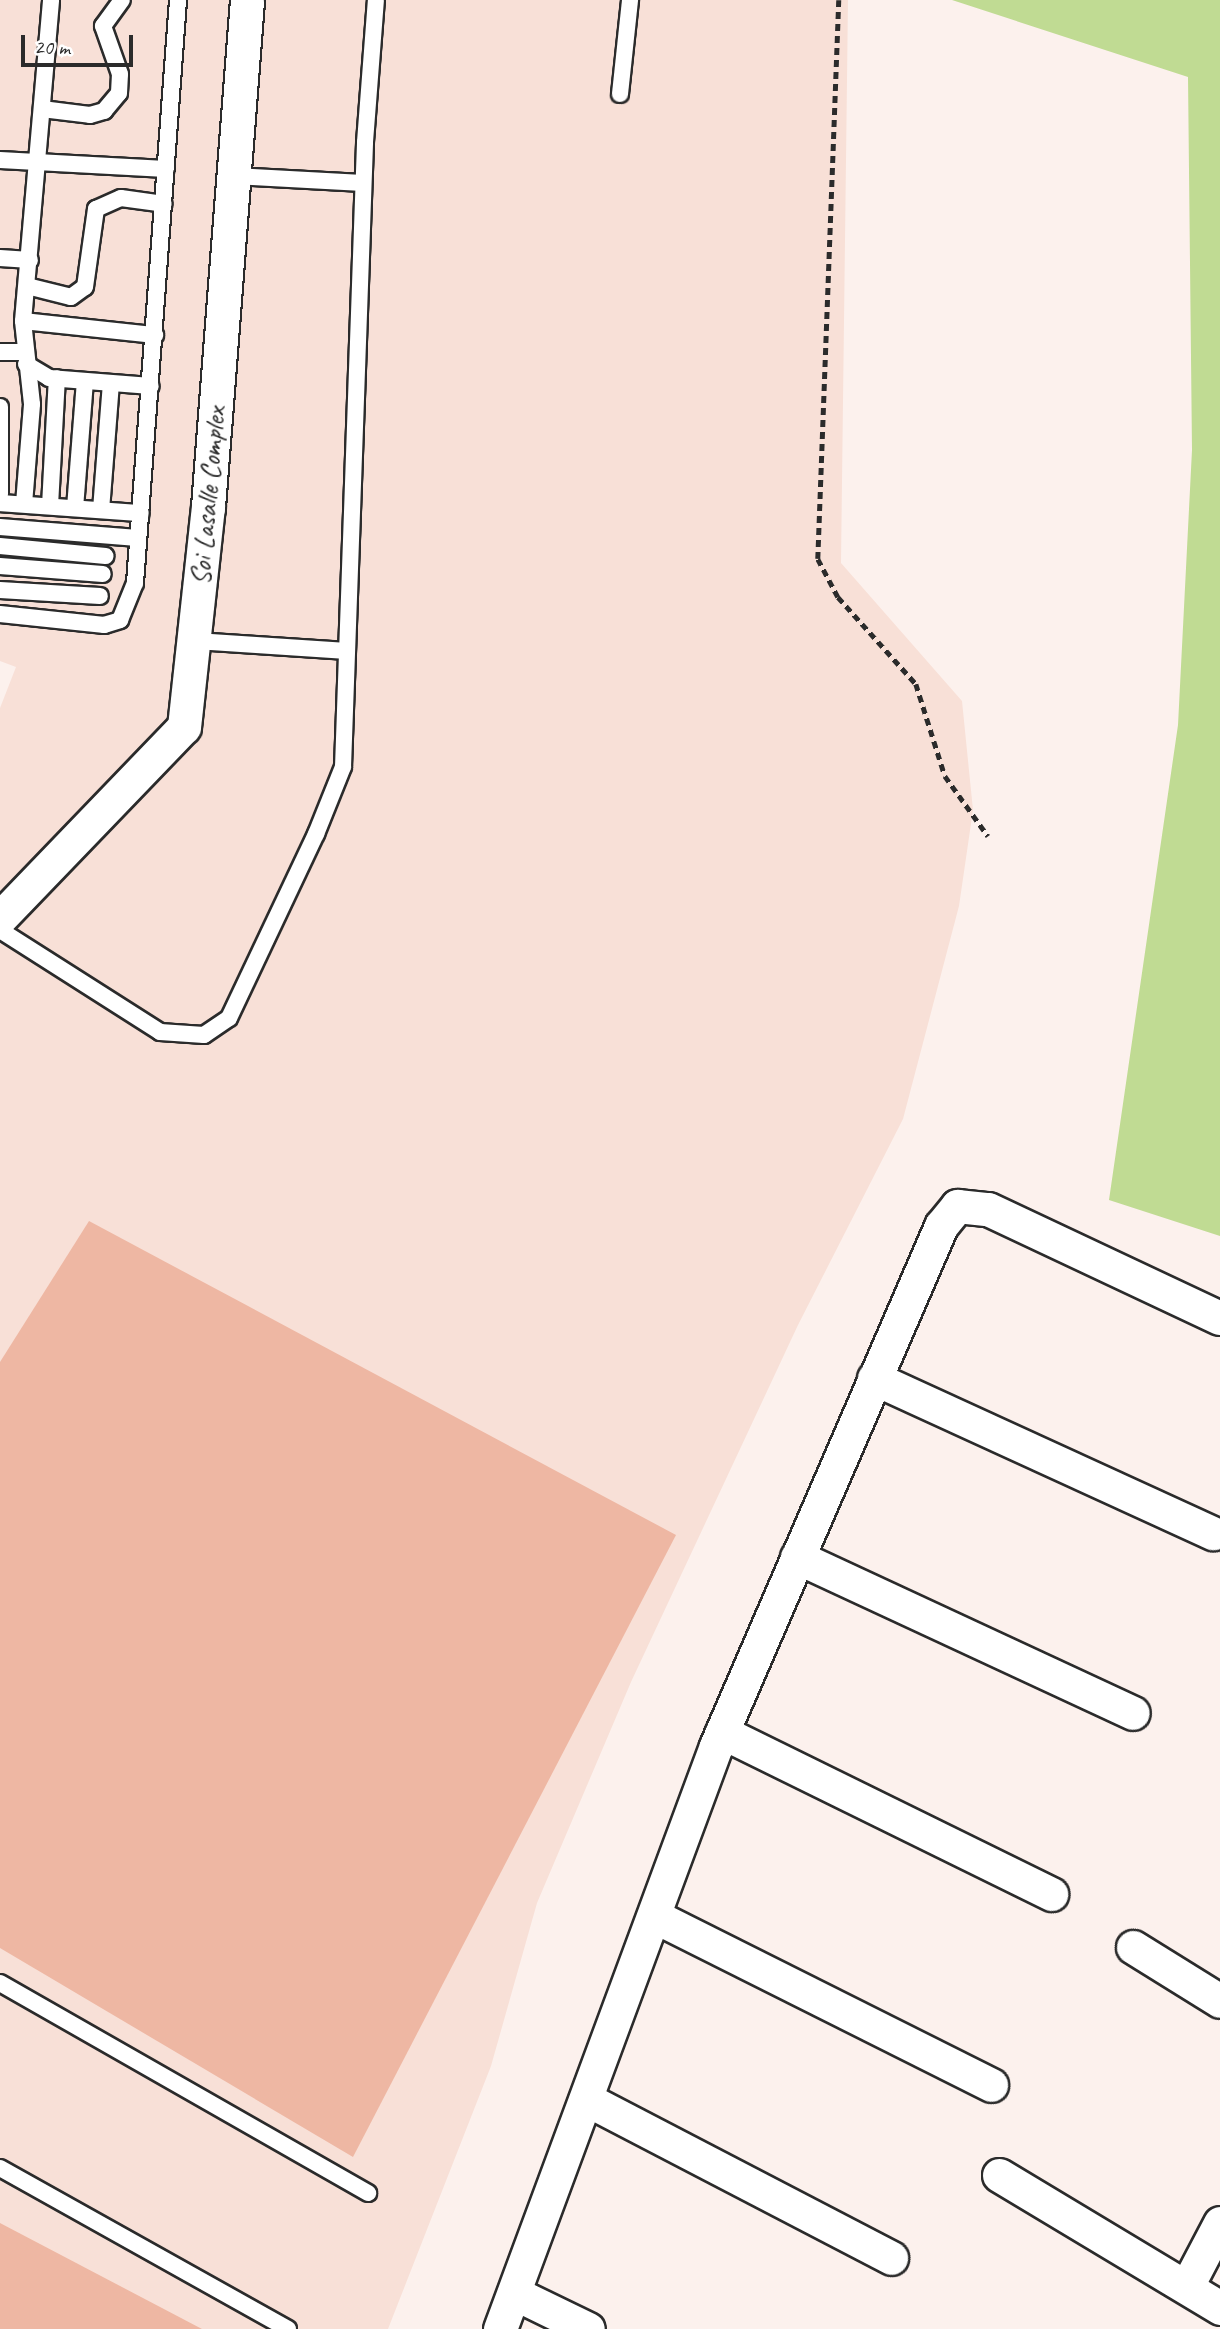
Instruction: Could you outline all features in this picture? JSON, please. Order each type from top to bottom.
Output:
[{"type":"street","name":"Soi Lasalle Complex","points":[[0,918],[184,727],[196,641],[247,0]]},
{"type":"street","points":[[500,2329],[722,1732],[940,1226],[957,1206],[988,1209],[1220,1318]]},
{"type":"street","points":[[874,1378],[1213,1533]]},
{"type":"street","points":[[797,1557],[1133,1713]]},
{"type":"street","points":[[722,1732],[1051,1894]]},
{"type":"street","points":[[654,1916],[991,2085]]},
{"type":"street","points":[[1133,1947],[1220,2001]]},
{"type":"street","points":[[586,2099],[891,2258]]},
{"type":"street","points":[[999,2175],[1188,2284],[1220,2308]]},
{"type":"street","points":[[1188,2284],[1220,2223]]},
{"type":"street","points":[[514,2293],[588,2329]]},
{"type":"lane","points":[[24,504],[32,404],[23,321],[51,0]]},
{"type":"lane","points":[[42,109],[90,115],[104,111],[120,93],[120,74],[103,26],[121,0]]},
{"type":"lane","points":[[0,614],[104,625],[120,620],[135,583],[178,0]]},
{"type":"lane","points":[[0,930],[160,1032],[204,1035],[229,1018],[343,766],[363,183],[376,0]]},
{"type":"lane","points":[[620,93],[630,0]]},
{"type":"lane","points":[[0,150],[38,162]]},
{"type":"lane","points":[[0,160],[166,169]]},
{"type":"lane","points":[[234,176],[363,183]]},
{"type":"lane","points":[[27,286],[71,296],[85,287],[96,209],[121,198],[163,204]]},
{"type":"lane","points":[[0,258],[30,260]]},
{"type":"lane","points":[[23,321],[155,335]]},
{"type":"lane","points":[[0,352],[25,358],[57,378],[151,386]]},
{"type":"lane","points":[[50,506],[57,378]]},
{"type":"lane","points":[[75,508],[85,381]]},
{"type":"lane","points":[[101,510],[111,383]]},
{"type":"lane","points":[[0,407],[0,494]]},
{"type":"lane","points":[[0,503],[141,513]]},
{"type":"lane","points":[[0,527],[138,538]]},
{"type":"lane","points":[[0,546],[106,556]]},
{"type":"lane","points":[[0,566],[103,574]]},
{"type":"lane","points":[[0,590],[100,596]]},
{"type":"lane","points":[[196,641],[347,651]]},
{"type":"lane","points":[[0,1983],[368,2193]]},
{"type":"lane","points":[[0,2168],[288,2329]]},
{"type":"path","points":[[839,0],[818,559],[838,597],[916,684],[945,776],[988,836]]},
{"type":"shaded area","points":[[0,0],[848,0],[841,563],[962,701],[973,810],[959,906],[903,1119],[798,1325],[631,1682],[537,1903],[491,2066],[388,2329],[0,2329],[0,708],[16,667],[0,661]]},
{"type":"green space","points":[[952,0],[1220,0],[1220,1236],[1109,1200],[1178,725],[1192,450],[1188,77]]},
{"type":"building","points":[[89,1221],[676,1535],[353,2157],[0,1948],[0,1362]]},
{"type":"building","points":[[0,2223],[202,2329],[0,2329]]}]
